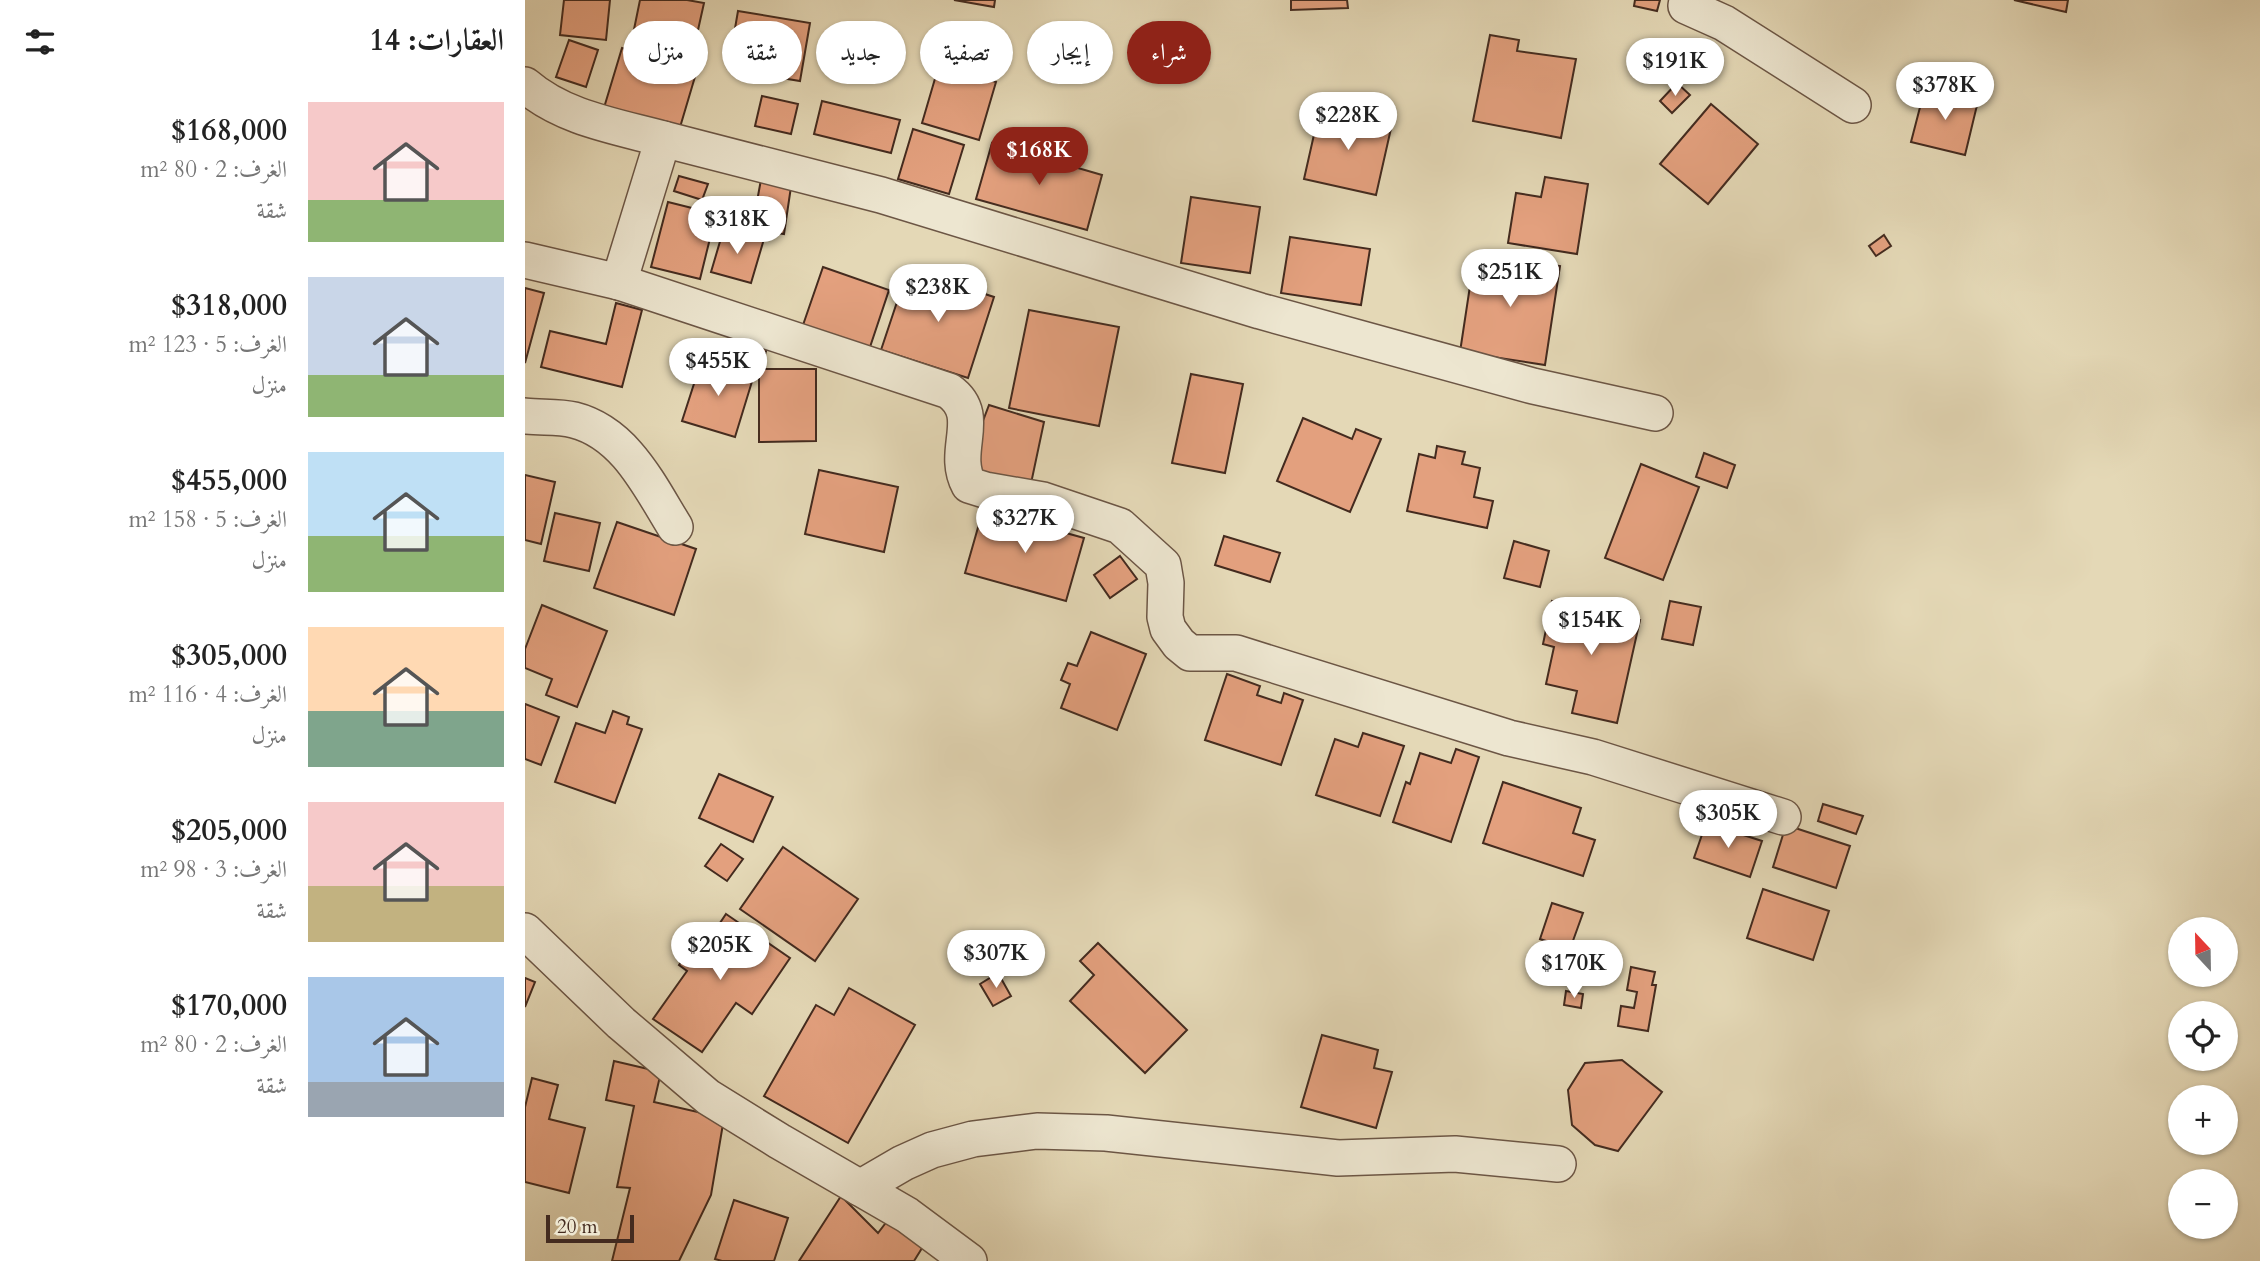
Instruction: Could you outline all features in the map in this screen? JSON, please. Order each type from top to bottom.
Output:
[{"type":"street","points":[[1686,0],[1686,6],[1724,23],[1853,105]]},
{"type":"street","points":[[525,85],[538,96],[581,117],[881,195],[1284,318],[1533,386],[1655,413]]},
{"type":"street","points":[[619,282],[663,139]]},
{"type":"street","points":[[525,260],[619,282],[949,391],[965,409],[967,419],[961,461],[969,485],[1043,500],[1120,526],[1163,565],[1166,583],[1164,608],[1168,629],[1190,653],[1236,653],[1509,738],[1593,757],[1783,817]]},
{"type":"street","points":[[525,416],[573,420],[601,431],[623,449],[644,477],[674,527]]},
{"type":"street","points":[[525,931],[621,1023],[708,1097],[907,1215],[969,1261]]},
{"type":"street","points":[[860,1188],[932,1150],[973,1139],[1037,1131],[1106,1133],[1338,1158],[1455,1154],[1557,1164]]},
{"type":"building","points":[[564,0],[610,0],[606,40],[560,35]]},
{"type":"building","points":[[640,0],[687,0],[704,3],[700,21],[636,21]]},
{"type":"building","points":[[954,0],[995,0],[994,7]]},
{"type":"building","points":[[1291,0],[1347,0],[1348,8],[1291,10]]},
{"type":"building","points":[[1635,0],[1660,0],[1657,11],[1634,6]]},
{"type":"building","points":[[2014,0],[2068,0],[2066,12]]},
{"type":"building","points":[[738,11],[798,21],[736,21]]},
{"type":"building","points":[[802,22],[810,23],[802,69]]},
{"type":"building","points":[[1490,35],[1519,40],[1517,51],[1576,59],[1561,138],[1473,121]]},
{"type":"building","points":[[569,40],[598,50],[586,87],[556,77]]},
{"type":"building","points":[[622,48],[623,84],[693,84],[678,134],[603,111]]},
{"type":"building","points":[[1677,83],[1690,95],[1672,113],[1660,101]]},
{"type":"building","points":[[933,84],[995,84],[979,140],[922,123]]},
{"type":"building","points":[[1925,88],[1978,101],[1965,155],[1911,142]]},
{"type":"building","points":[[762,96],[798,104],[791,134],[755,126]]},
{"type":"building","points":[[822,101],[900,120],[891,153],[814,134]]},
{"type":"building","points":[[1711,104],[1758,144],[1708,204],[1660,164]]},
{"type":"building","points":[[1320,108],[1392,124],[1376,195],[1304,179]]},
{"type":"building","points":[[913,129],[964,145],[949,194],[898,179]]},
{"type":"building","points":[[992,143],[1102,175],[1087,230],[976,199]]},
{"type":"building","points":[[762,174],[792,180],[784,234],[752,229]]},
{"type":"building","points":[[679,176],[708,184],[702,200],[674,191]]},
{"type":"building","points":[[1545,177],[1588,184],[1577,254],[1508,243],[1516,193],[1541,197]]},
{"type":"building","points":[[1191,197],[1260,207],[1250,273],[1181,263]]},
{"type":"building","points":[[668,202],[716,214],[700,279],[651,267]]},
{"type":"building","points":[[724,228],[764,239],[751,283],[711,272]]},
{"type":"building","points":[[1884,235],[1891,246],[1876,256],[1869,246]]},
{"type":"building","points":[[1290,237],[1370,249],[1361,305],[1281,293]]},
{"type":"building","points":[[1475,253],[1560,266],[1545,365],[1460,352]]},
{"type":"building","points":[[823,267],[889,290],[870,347],[803,325]]},
{"type":"building","points":[[908,269],[994,297],[968,378],[881,350]]},
{"type":"building","points":[[525,288],[544,293],[525,363]]},
{"type":"building","points":[[616,303],[642,310],[622,387],[541,367],[550,331],[606,344]]},
{"type":"building","points":[[1029,310],[1119,327],[1099,426],[1009,408]]},
{"type":"building","points":[[739,338],[768,344],[764,358],[736,352]]},
{"type":"building","points":[[702,359],[754,375],[735,437],[682,421]]},
{"type":"building","points":[[759,369],[816,369],[816,441],[759,442]]},
{"type":"building","points":[[1191,374],[1243,384],[1225,473],[1172,463]]},
{"type":"building","points":[[989,405],[1044,422],[1029,493],[983,480],[974,422],[981,426]]},
{"type":"building","points":[[1303,418],[1352,439],[1356,429],[1381,439],[1350,512],[1277,481]]},
{"type":"building","points":[[1437,446],[1465,452],[1462,464],[1480,468],[1474,497],[1493,501],[1487,528],[1407,511],[1419,454],[1435,458]]},
{"type":"building","points":[[1704,453],[1735,465],[1727,488],[1696,477]]},
{"type":"building","points":[[1641,464],[1699,487],[1663,580],[1605,558]]},
{"type":"building","points":[[819,470],[898,487],[884,552],[805,534]]},
{"type":"building","points":[[525,475],[555,482],[541,544],[525,540]]},
{"type":"building","points":[[983,510],[1084,538],[1066,601],[965,573]]},
{"type":"building","points":[[555,513],[600,523],[589,571],[544,561]]},
{"type":"building","points":[[617,522],[696,549],[674,615],[594,588]]},
{"type":"building","points":[[1224,536],[1280,553],[1270,582],[1215,565]]},
{"type":"building","points":[[1514,541],[1549,551],[1540,587],[1504,578]]},
{"type":"building","points":[[1120,556],[1137,579],[1110,598],[1094,575]]},
{"type":"building","points":[[1552,601],[1640,620],[1617,723],[1572,713],[1577,691],[1546,684],[1554,647],[1543,644]]},
{"type":"building","points":[[1670,601],[1701,607],[1693,645],[1662,639]]},
{"type":"building","points":[[542,605],[607,631],[577,707],[546,695],[552,679],[525,668],[525,649]]},
{"type":"building","points":[[1091,632],[1146,654],[1117,730],[1061,708],[1070,684],[1061,680],[1068,663],[1077,666]]},
{"type":"building","points":[[1227,674],[1260,686],[1257,695],[1281,703],[1284,693],[1303,700],[1281,765],[1205,740]]},
{"type":"building","points":[[525,704],[559,717],[541,765],[525,759]]},
{"type":"building","points":[[613,711],[629,717],[627,724],[642,729],[615,803],[555,782],[576,723],[605,733]]},
{"type":"building","points":[[1363,733],[1404,746],[1380,816],[1316,795],[1335,739],[1358,747]]},
{"type":"building","points":[[1456,749],[1479,757],[1451,842],[1393,822],[1406,782],[1410,784],[1420,753],[1451,763]]},
{"type":"building","points":[[719,774],[773,797],[753,842],[699,818]]},
{"type":"building","points":[[1503,782],[1581,808],[1573,833],[1595,840],[1583,876],[1483,843]]},
{"type":"building","points":[[1823,804],[1863,816],[1856,834],[1818,821]]},
{"type":"building","points":[[1706,823],[1762,841],[1750,877],[1694,858]]},
{"type":"building","points":[[1786,825],[1850,846],[1836,888],[1773,867]]},
{"type":"building","points":[[721,844],[743,859],[727,881],[705,866]]},
{"type":"building","points":[[783,847],[858,899],[815,961],[740,909]]},
{"type":"building","points":[[1763,889],[1829,911],[1813,960],[1747,938]]},
{"type":"building","points":[[1552,903],[1583,913],[1570,949],[1540,939]]},
{"type":"building","points":[[726,914],[790,958],[752,1014],[736,1003],[702,1052],[653,1019],[687,971],[679,965],[700,936],[708,941]]},
{"type":"building","points":[[1098,943],[1187,1030],[1145,1073],[1070,1001],[1094,975],[1080,961]]},
{"type":"building","points":[[1631,967],[1655,972],[1652,985],[1656,985],[1648,1031],[1618,1026],[1621,1006],[1634,1008],[1637,992],[1627,990]]},
{"type":"building","points":[[998,973],[1011,996],[993,1006],[980,984]]},
{"type":"building","points":[[525,978],[535,982],[525,1007]]},
{"type":"building","points":[[849,988],[915,1025],[848,1143],[764,1096],[816,1005],[834,1015]]},
{"type":"building","points":[[1566,991],[1583,994],[1581,1008],[1564,1005]]},
{"type":"building","points":[[1322,1035],[1378,1050],[1374,1068],[1392,1072],[1376,1128],[1301,1107]]},
{"type":"building","points":[[1622,1060],[1662,1092],[1618,1151],[1595,1145],[1572,1125],[1568,1090],[1585,1063]]},
{"type":"building","points":[[614,1061],[661,1072],[654,1102],[724,1118],[711,1195],[679,1261],[612,1261],[630,1188],[617,1187],[634,1106],[606,1100]]},
{"type":"building","points":[[532,1078],[558,1085],[549,1119],[585,1128],[569,1193],[525,1182],[525,1107]]},
{"type":"building","points":[[841,1196],[878,1233],[891,1216],[927,1240],[914,1261],[799,1261]]},
{"type":"building","points":[[734,1200],[788,1218],[774,1261],[715,1259]]}]
